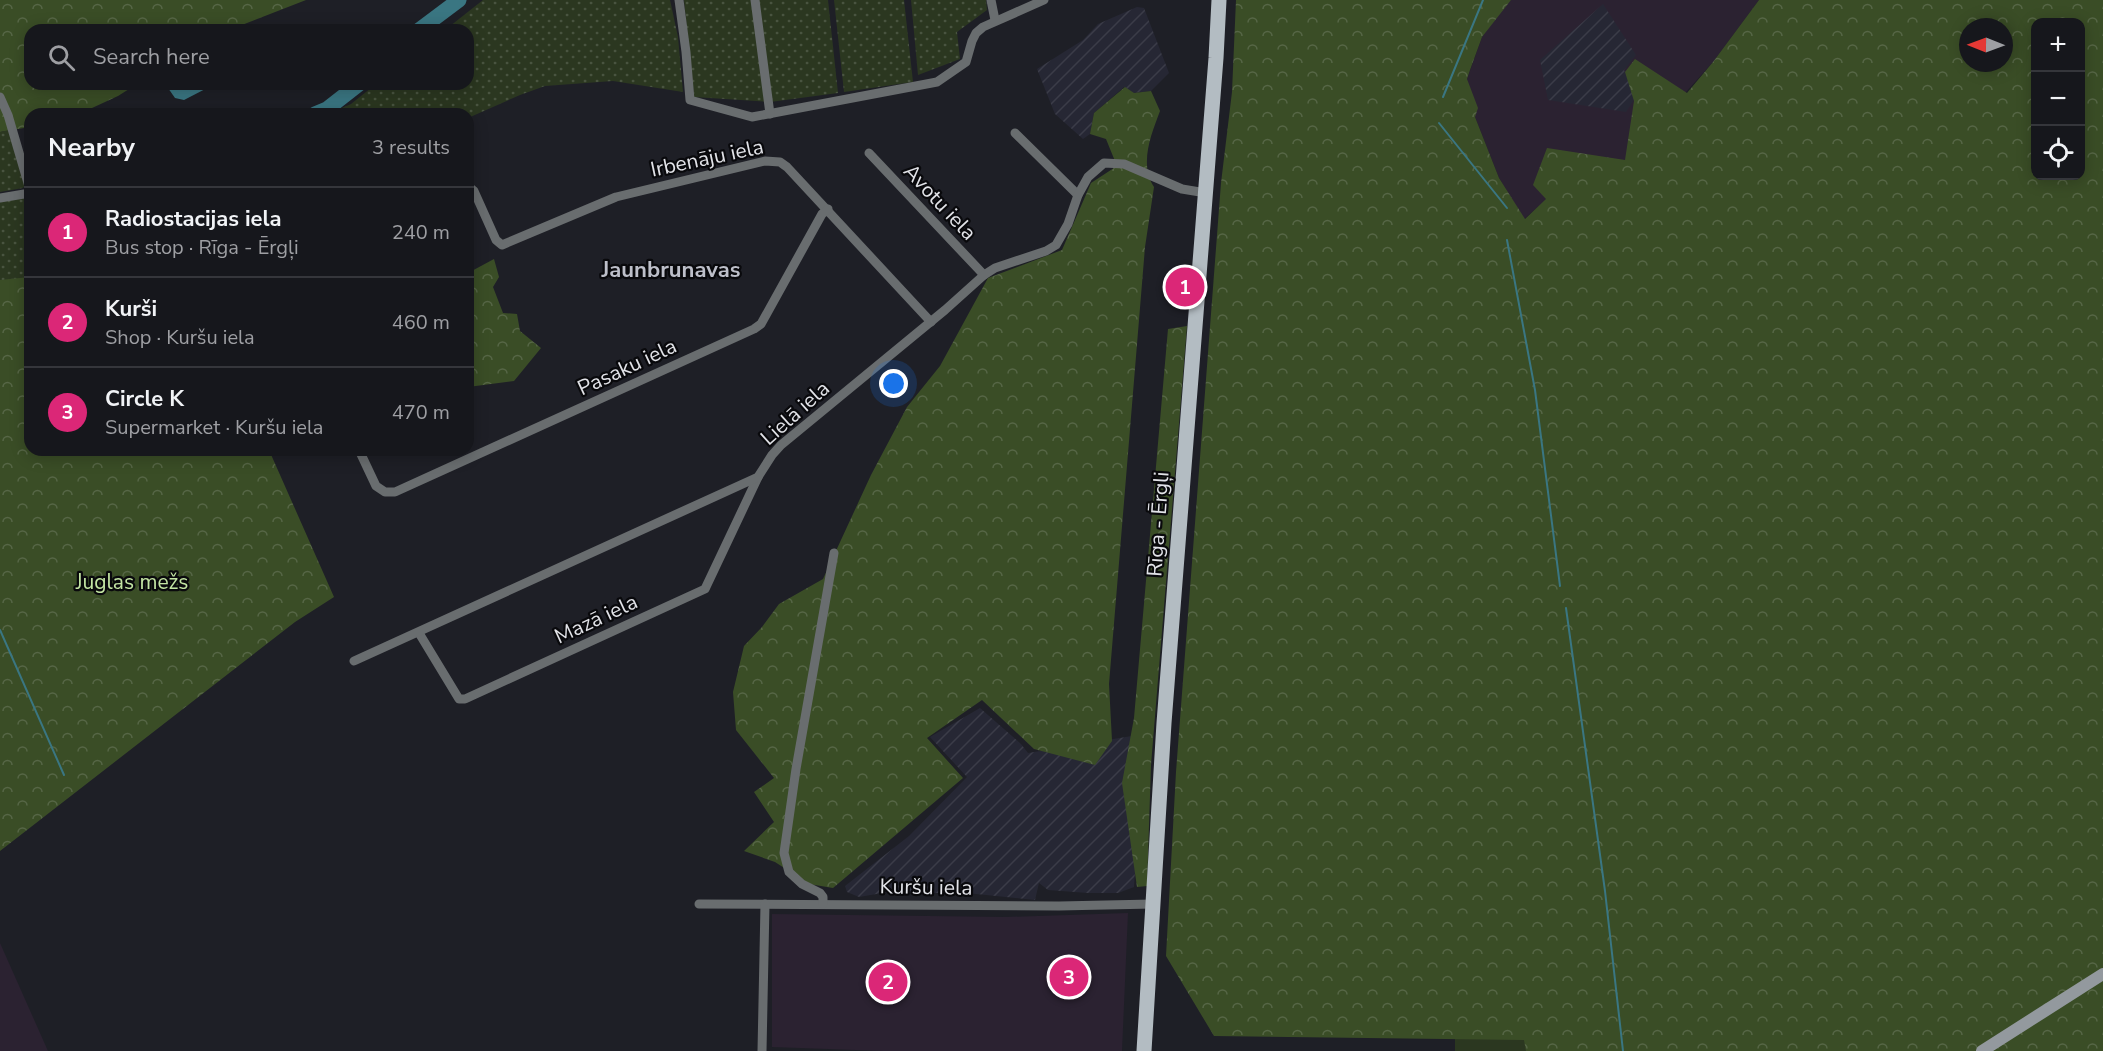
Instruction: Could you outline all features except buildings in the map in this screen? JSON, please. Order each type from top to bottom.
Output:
[{"type":"main road","name":"Rīga - Ērgļi","points":[[1144,1051],[1166,689],[1206,193],[1219,0]]},
{"type":"main road","points":[[1982,1051],[2103,974]]},
{"type":"street","points":[[679,0],[690,100],[752,117],[937,82],[966,62],[976,33],[994,20],[1044,0]]},
{"type":"street","points":[[755,0],[770,114]]},
{"type":"street","points":[[991,0],[994,20]]},
{"type":"street","points":[[0,97],[8,115],[24,171]]},
{"type":"street","points":[[1015,133],[1078,195]]},
{"type":"street","name":"Avotu iela","points":[[869,153],[984,275]]},
{"type":"street","name":"Irbenāju iela","points":[[474,191],[496,240],[502,245],[616,197],[765,161],[780,162],[828,209],[931,322]]},
{"type":"street","name":"Lielā iela","points":[[354,661],[758,477],[781,445],[931,322],[984,275],[995,268],[1046,251],[1056,245],[1068,224],[1078,195],[1088,177],[1104,164],[1124,164],[1182,189],[1206,193]]},
{"type":"street","points":[[0,198],[24,193]]},
{"type":"street","name":"Pasaku iela","points":[[362,456],[376,486],[385,492],[394,492],[754,329],[761,324],[822,214],[828,209]]},
{"type":"street","name":"Mazā iela","points":[[419,633],[459,699],[465,699],[502,683],[705,589],[758,477]]},
{"type":"street","points":[[823,904],[823,897],[820,893],[802,884],[789,873],[784,853],[834,553]]},
{"type":"street","name":"Kuršu iela","points":[[699,904],[1048,906],[1153,904]]},
{"type":"street","points":[[762,1051],[765,904]]},
{"type":"shaded area","points":[[1511,0],[1759,0],[1713,62],[1625,160],[1547,199],[1524,219],[1499,178],[1475,117],[1467,79],[1482,37],[1504,6]]},
{"type":"shaded area","points":[[1603,4],[1636,55],[1624,70],[1635,98],[1626,112],[1548,100],[1540,60]]},
{"type":"shaded area","points":[[1137,7],[1144,8],[1169,73],[1151,91],[1133,93],[1124,87],[1094,113],[1090,134],[1083,139],[1055,114],[1037,69],[1083,40],[1098,24]]},
{"type":"shaded area","points":[[980,708],[1028,753],[1144,734],[1134,887],[1118,893],[1088,893],[1048,890],[1039,883],[1035,900],[957,892],[950,886],[944,886],[941,893],[882,893],[859,897],[847,892],[845,886],[909,836],[967,777],[930,737]]},
{"type":"shaded area","points":[[1128,913],[1122,1051],[883,1051],[772,1047],[772,914],[1005,917]]},
{"type":"shaded area","points":[[0,943],[48,1051],[0,1051]]},
{"type":"green space","points":[[0,0],[306,0],[244,24],[24,24],[24,90],[128,90],[92,108],[24,108],[24,128],[0,132]]},
{"type":"green space","points":[[483,0],[670,0],[678,37],[683,92],[613,81],[545,86],[474,115],[474,108],[342,108],[351,104],[368,90],[474,90],[474,24],[453,24]]},
{"type":"green space","points":[[684,0],[828,0],[838,93],[770,102],[694,97]]},
{"type":"green space","points":[[834,0],[904,0],[913,82],[844,92]]},
{"type":"green space","points":[[911,0],[986,0],[987,10],[957,32],[960,59],[918,75]]},
{"type":"green space","points":[[1236,0],[1511,0],[1482,37],[1467,79],[1478,108],[1475,117],[1499,178],[1525,219],[1546,199],[1533,185],[1547,148],[1625,160],[1634,101],[1625,72],[1635,59],[1687,93],[1759,0],[2103,0],[2103,1051],[1526,1051],[1524,1040],[1214,1036],[1166,956],[1176,772],[1221,183],[1232,92]]},
{"type":"green space","points":[[1125,87],[1134,93],[1151,91],[1160,111],[1150,140],[1147,159],[1147,169],[1154,187],[1145,247],[1109,684],[1112,741],[1095,765],[1034,749],[982,700],[927,738],[963,778],[833,888],[809,884],[775,862],[744,851],[774,822],[754,792],[774,778],[736,730],[733,692],[744,646],[779,604],[823,579],[871,475],[907,407],[940,366],[988,278],[1062,250],[1091,183],[1117,166],[1106,139],[1090,134],[1094,113]]},
{"type":"green space","points":[[9,130],[24,182],[23,188],[0,192],[0,132]]},
{"type":"green space","points":[[24,198],[24,278],[0,280],[0,202]]},
{"type":"green space","points":[[494,259],[499,277],[493,287],[503,313],[517,314],[520,331],[541,348],[514,381],[474,386],[474,270]]},
{"type":"green space","name":"Juglas mežs","points":[[24,267],[24,456],[272,456],[334,597],[295,622],[0,851],[0,277]]},
{"type":"green space","points":[[1187,326],[1151,765],[1147,886],[1137,887],[1122,783],[1134,718],[1168,329]]},
{"type":"green space","points":[[1600,1035],[1603,1051],[1455,1051],[1455,1036]]},
{"type":"water","points":[[169,90],[203,90],[184,100],[175,98]]},
{"type":"waterway","points":[[427,24],[459,0]]},
{"type":"waterway","points":[[1443,97],[1483,0]]},
{"type":"waterway","points":[[328,108],[351,90]]},
{"type":"waterway","points":[[1439,123],[1507,208]]},
{"type":"waterway","points":[[1507,240],[1535,390],[1560,586]]},
{"type":"waterway","points":[[1566,608],[1605,891],[1623,1051]]},
{"type":"waterway","points":[[0,630],[64,775]]},
{"type":"place","name":"Radiostacijas iela","points":[[1185,287]]},
{"type":"place","name":"Circle K","points":[[1069,977]]},
{"type":"place","name":"Kurši","points":[[888,982]]},
{"type":"district","name":"Jaunbrunavas","points":[[671,269]]}]
